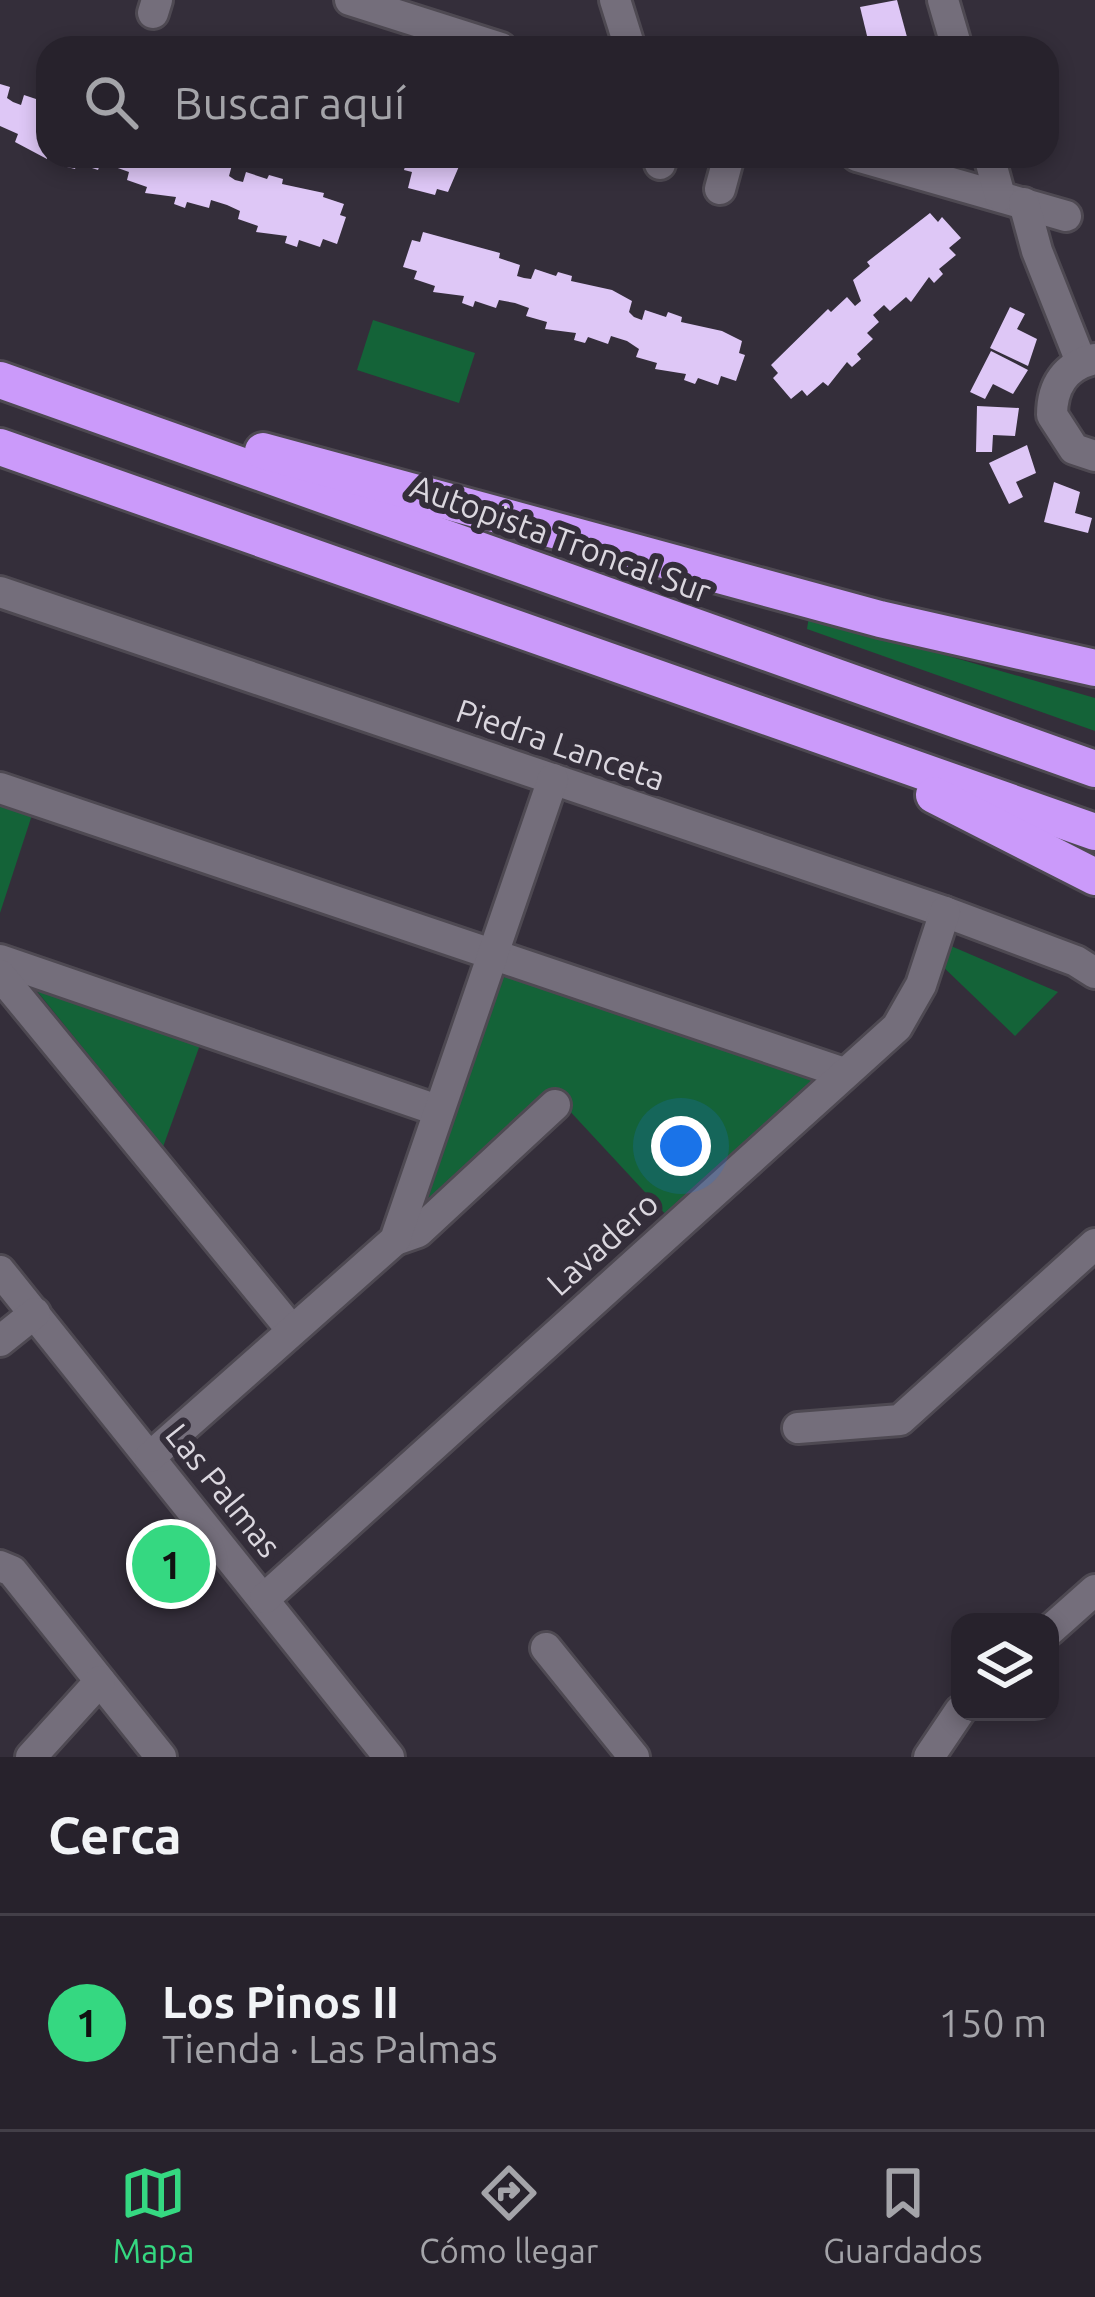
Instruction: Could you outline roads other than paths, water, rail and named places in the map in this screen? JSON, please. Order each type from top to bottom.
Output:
[{"type":"highway","points":[[0,380],[880,619],[1095,668]]},
{"type":"highway","name":"Autopista Troncal Sur","points":[[0,380],[1095,769]]},
{"type":"highway","points":[[0,447],[1095,832]]},
{"type":"highway","points":[[786,722],[1095,877]]},
{"type":"street","points":[[350,0],[436,14],[478,36]]},
{"type":"street","points":[[615,0],[626,36]]},
{"type":"street","points":[[944,0],[954,36]]},
{"type":"street","points":[[720,189],[726,168]]},
{"type":"street","points":[[899,168],[1066,216]]},
{"type":"street","points":[[995,168],[1088,361],[1057,386],[1052,416],[1061,437],[1095,456]]},
{"type":"street","name":"Piedra Lanceta","points":[[0,592],[945,913],[1095,974]]},
{"type":"street","points":[[395,1240],[553,778]]},
{"type":"street","points":[[0,788],[844,1073]]},
{"type":"street","name":"Lavadero","points":[[265,1598],[897,1027],[921,985],[945,913]]},
{"type":"street","points":[[0,960],[437,1110]]},
{"type":"street","points":[[0,976],[290,1328]]},
{"type":"street","points":[[150,1456],[395,1240],[418,1232],[555,1105]]},
{"type":"street","points":[[798,1428],[900,1420],[1095,1244]]},
{"type":"street","name":"Las Palmas","points":[[4,1285],[35,1313],[389,1757]]},
{"type":"street","points":[[0,1341],[35,1313]]},
{"type":"street","points":[[0,1566],[12,1570],[161,1757]]},
{"type":"street","points":[[1059,1622],[1095,1590]]},
{"type":"street","points":[[546,1648],[634,1757]]},
{"type":"street","points":[[32,1757],[100,1681]]},
{"type":"street","points":[[929,1757],[953,1721]]},
{"type":"place","name":"Los Pinos II","points":[[171,1564]]}]
